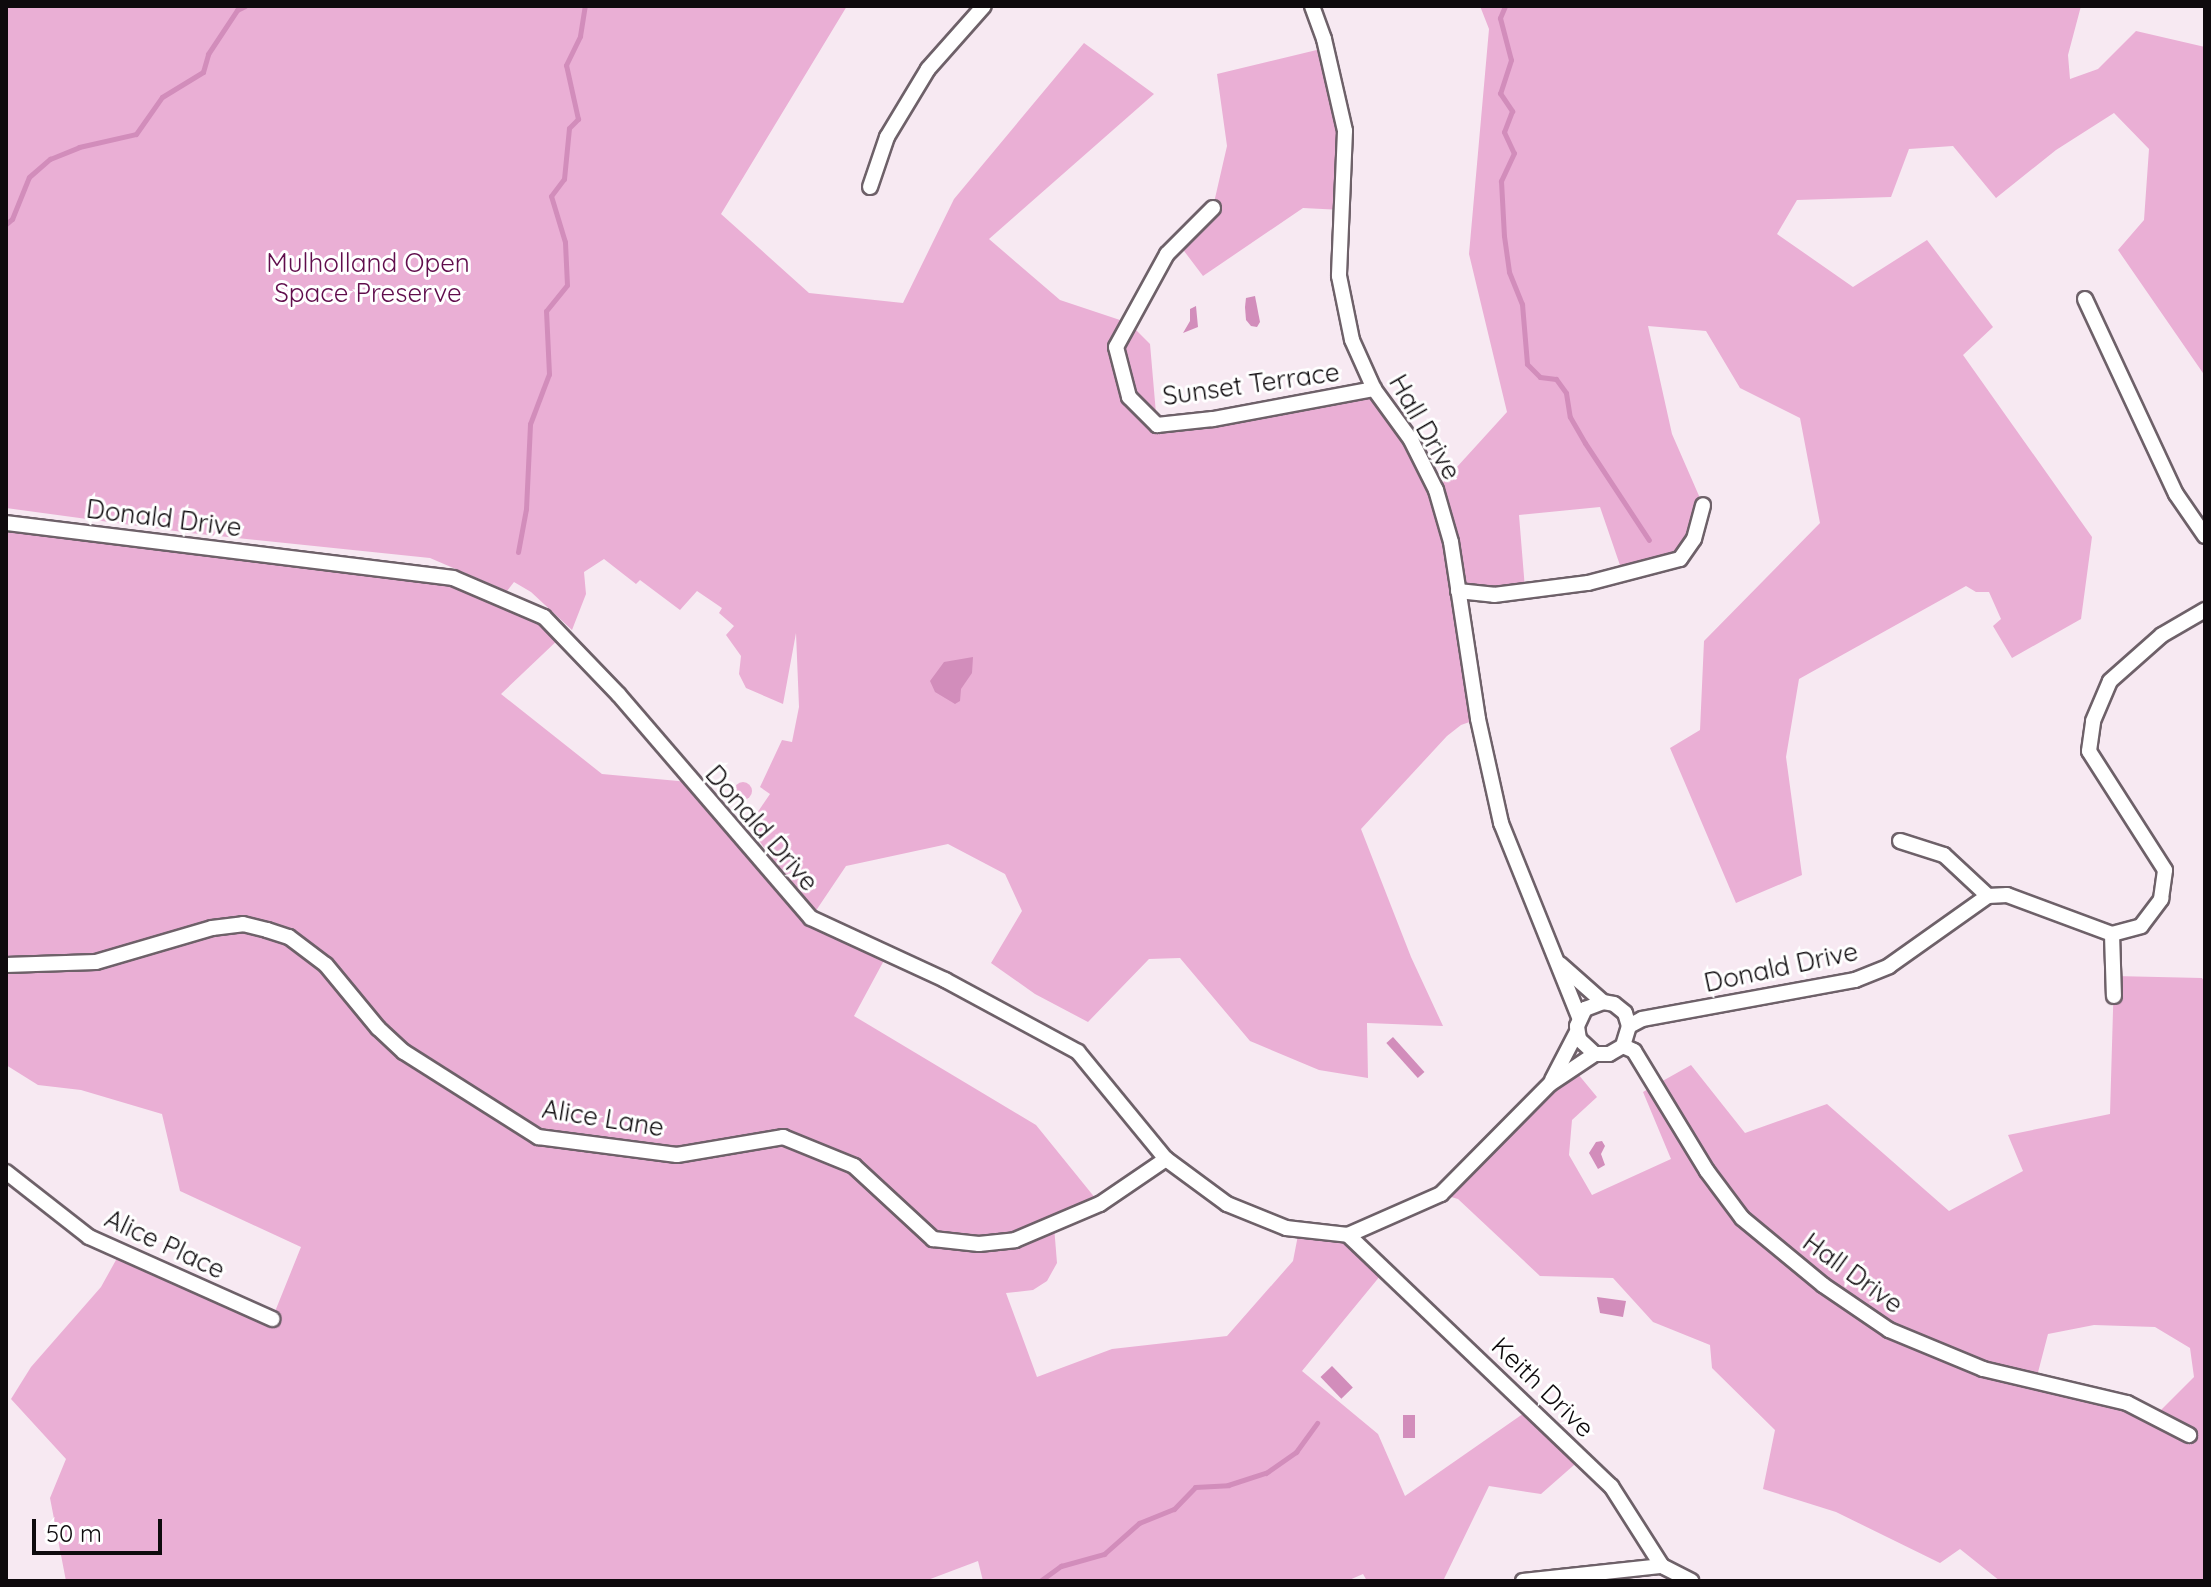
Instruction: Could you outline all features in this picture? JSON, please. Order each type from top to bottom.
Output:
[{"type":"street","points":[[870,187],[887,137],[921,80],[984,6]]},
{"type":"street","name":"Hall Drive","points":[[1312,6],[1324,39],[1345,131],[1339,276],[1352,340],[1374,389],[1411,440],[1436,490],[1451,542],[1478,719],[1501,823],[1578,1025]]},
{"type":"street","name":"Sunset Terrace","points":[[1213,208],[1167,254],[1116,347],[1129,397],[1157,425],[1213,419],[1374,389]]},
{"type":"street","points":[[2085,299],[2176,494],[2205,536]]},
{"type":"street","points":[[1458,591],[1494,595],[1588,583],[1680,559],[1694,539],[1703,505]]},
{"type":"street","name":"Donald Drive","points":[[6,523],[453,578],[544,617],[619,695],[689,782],[811,918],[945,980],[1078,1052],[1166,1159],[1227,1204],[1286,1228],[1348,1235]]},
{"type":"street","points":[[1900,841],[1944,855],[1988,896],[2007,895],[2112,934],[2141,926],[2161,899],[2165,870],[2089,751],[2093,721],[2110,681],[2162,635],[2205,610]]},
{"type":"street","name":"Donald Drive","points":[[1629,1026],[1642,1019],[1855,980],[1889,966],[1988,896]]},
{"type":"street","name":"Alice Lane","points":[[6,965],[96,962],[212,928],[243,924],[267,930],[289,937],[326,965],[404,1052],[538,1137],[677,1155],[783,1137],[854,1166],[933,1239],[979,1244],[1015,1240],[1100,1204],[1166,1159]]},
{"type":"street","points":[[2112,934],[2114,996]]},
{"type":"street","name":"Hall Drive","points":[[1556,961],[1603,1002]]},
{"type":"street","points":[[1550,1084],[1578,1025],[1591,1005],[1603,1002],[1620,1008],[1629,1026],[1623,1046],[1609,1054],[1595,1054],[1587,1049],[1578,1025]]},
{"type":"street","name":"Hall Drive","points":[[1623,1046],[1634,1051],[1707,1171],[1742,1218],[1823,1285],[1889,1330],[1970,1363],[2127,1403],[2189,1435]]},
{"type":"street","points":[[1348,1235],[1441,1194],[1550,1084],[1595,1054]]},
{"type":"street","name":"Alice Place","points":[[6,1172],[89,1237],[272,1319]]},
{"type":"street","name":"Keith Drive","points":[[1348,1235],[1611,1486],[1662,1566]]},
{"type":"street","points":[[1523,1581],[1662,1566],[1691,1581]]},
{"type":"green space","name":"Mulholland Open Space Preserve","points":[[6,6],[847,6],[721,214],[809,293],[903,303],[954,199],[1084,43],[1154,94],[989,239],[1060,300],[1129,323],[1150,344],[1157,425],[1374,389],[1436,490],[1507,412],[1469,254],[1489,29],[1480,6],[2081,6],[2068,55],[2070,79],[2098,69],[2136,31],[2205,47],[2205,376],[2118,250],[2144,220],[2149,149],[2114,113],[2056,150],[1996,198],[1953,146],[1909,149],[1891,197],[1797,200],[1777,234],[1853,287],[1927,240],[1993,327],[1963,355],[2092,537],[2081,619],[2012,658],[1993,626],[2001,619],[1989,592],[1976,592],[1966,586],[1799,679],[1786,757],[1802,875],[1736,903],[1670,748],[1700,730],[1704,641],[1820,523],[1800,418],[1740,388],[1706,331],[1648,326],[1672,434],[1703,505],[1680,559],[1623,574],[1600,507],[1519,515],[1525,589],[1458,592],[1478,719],[1461,725],[1447,736],[1361,829],[1411,957],[1443,1026],[1367,1023],[1368,1078],[1319,1070],[1250,1041],[1180,958],[1149,959],[1088,1022],[1035,994],[991,963],[1022,911],[1005,874],[948,844],[846,866],[811,918],[888,953],[854,1016],[1036,1125],[1100,1204],[1054,1226],[1057,1263],[1047,1281],[1033,1290],[1006,1293],[1037,1377],[1112,1349],[1227,1336],[1293,1261],[1299,1230],[1348,1235],[1385,1270],[1302,1371],[1378,1434],[1405,1496],[1530,1409],[1582,1458],[1541,1494],[1489,1486],[1443,1581],[1367,1581],[1363,1574],[1347,1581],[983,1581],[978,1561],[925,1581],[66,1581],[50,1498],[66,1459],[11,1399],[31,1367],[101,1287],[121,1251],[272,1319],[301,1247],[180,1191],[162,1114],[81,1090],[38,1085],[6,1065],[6,523],[453,578],[544,617],[562,636],[501,694],[602,774],[689,782],[806,911],[749,825],[770,794],[760,787],[782,740],[792,742],[799,707],[796,633],[783,704],[746,688],[739,674],[741,656],[726,635],[734,626],[719,613],[722,608],[697,591],[680,610],[640,580],[636,584],[604,559],[584,572],[586,594],[572,630],[531,592],[514,582],[507,591],[430,558],[190,533],[6,508]]},
{"type":"green space","points":[[1325,48],[1345,131],[1342,210],[1303,208],[1203,276],[1178,243],[1213,207],[1227,146],[1217,74]]},
{"type":"green space","points":[[743,782],[752,791],[743,800],[734,791]]},
{"type":"green space","points":[[2114,976],[2202,978],[2205,983],[2205,1581],[2000,1581],[1960,1549],[1940,1563],[1836,1512],[1763,1489],[1775,1430],[1712,1368],[1710,1345],[1653,1322],[1613,1278],[1540,1276],[1458,1199],[1441,1194],[1573,1068],[1597,1097],[1572,1120],[1569,1155],[1592,1195],[1671,1159],[1643,1092],[1691,1065],[1745,1133],[1827,1104],[1949,1211],[2023,1171],[2008,1135],[2110,1114]],"holes":[[[2094,1325],[2155,1327],[2190,1348],[2194,1377],[2155,1416],[2036,1380],[2048,1334]]]},
{"type":"shaded area","points":[[1255,296],[1260,322],[1257,327],[1246,320],[1245,307],[1246,298]]},
{"type":"shaded area","points":[[1196,306],[1198,327],[1183,333],[1190,321],[1190,309]]},
{"type":"shaded area","points":[[973,657],[972,673],[961,689],[960,701],[955,704],[935,692],[930,681],[944,662]]},
{"type":"shaded area","points":[[1393,1037],[1424,1072],[1418,1078],[1386,1043]]},
{"type":"shaded area","points":[[1602,1141],[1605,1146],[1601,1154],[1605,1165],[1598,1169],[1589,1153],[1596,1142]]},
{"type":"shaded area","points":[[1597,1297],[1626,1301],[1623,1317],[1600,1313]]},
{"type":"shaded area","points":[[1332,1366],[1353,1388],[1341,1399],[1320,1377]]},
{"type":"shaded area","points":[[1403,1415],[1415,1415],[1415,1438],[1403,1438]]},
{"type":"waterway","points":[[6,224],[12,219],[29,177],[50,159],[79,147],[136,134],[162,97],[203,72],[208,54],[237,10],[245,6]]},
{"type":"waterway","points":[[518,552],[526,509],[530,424],[549,374],[546,311],[567,285],[565,242],[551,196],[564,179],[569,128],[578,119],[566,65],[580,36],[585,6]]},
{"type":"waterway","points":[[1505,6],[1500,18],[1511,60],[1500,93],[1512,111],[1504,132],[1514,153],[1501,181],[1504,236],[1509,272],[1522,304],[1527,364],[1540,377],[1556,379],[1566,393],[1570,417],[1649,540]]},
{"type":"waterway","points":[[1040,1581],[1061,1566],[1104,1554],[1139,1523],[1174,1509],[1195,1487],[1228,1485],[1266,1473],[1296,1452],[1317,1423]]}]
